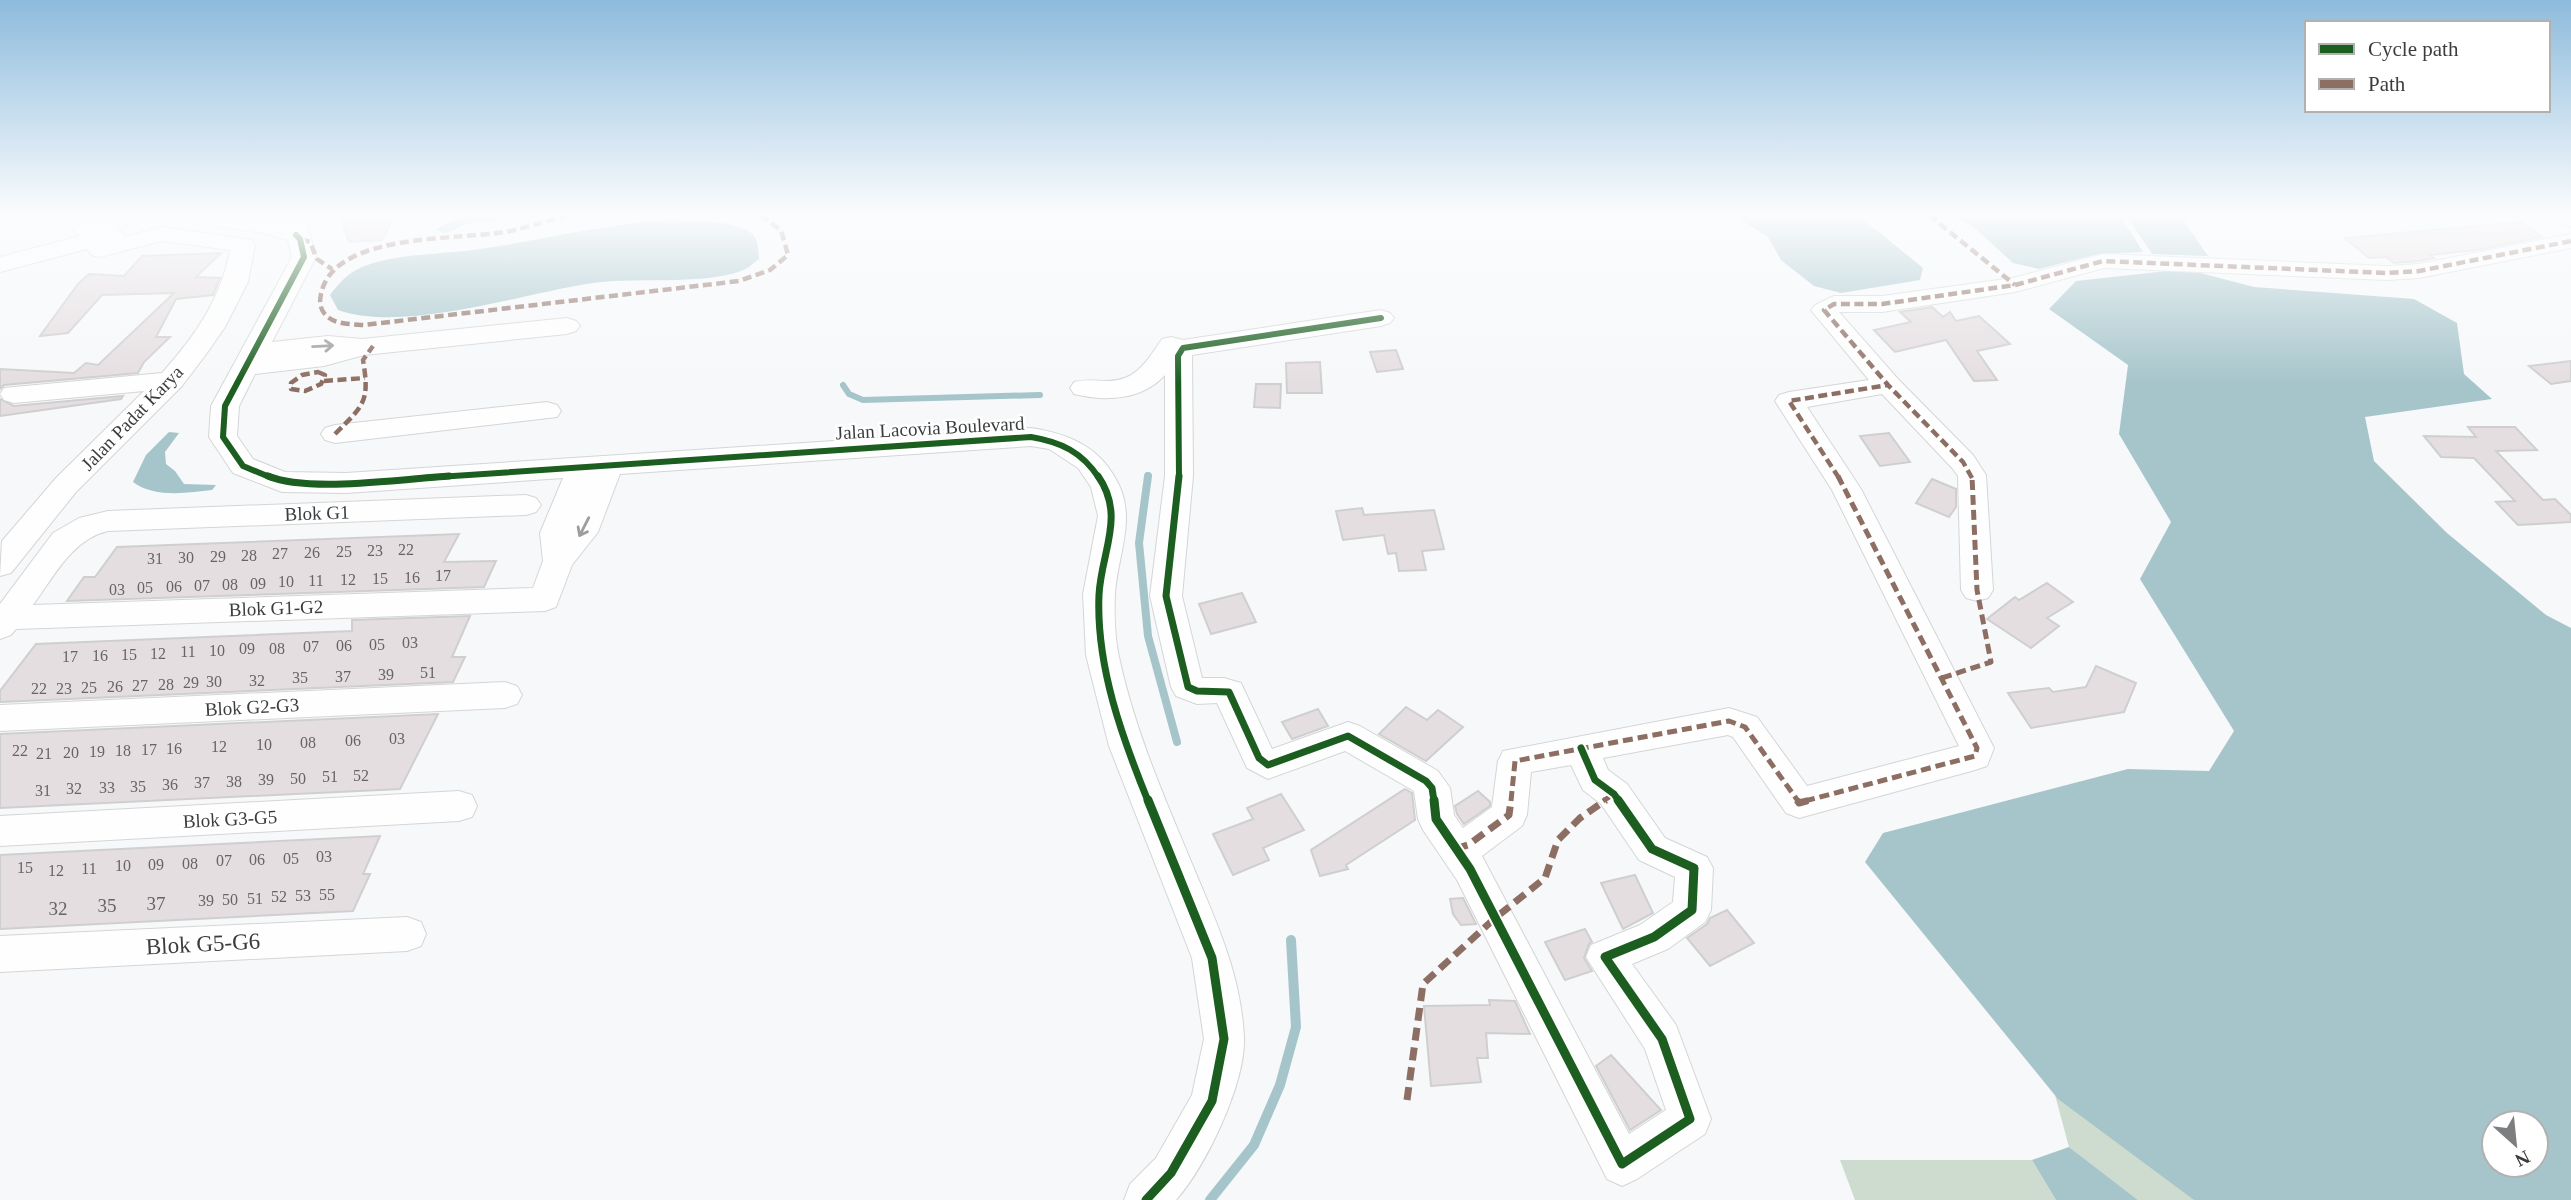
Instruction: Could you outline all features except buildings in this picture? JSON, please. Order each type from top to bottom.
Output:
[{"type":"street","name":"Jalan Padat Karya","points":[[0,565],[86,464],[172,380],[201,342],[237,281],[239,271]]},
{"type":"street","name":"Jalan Lacovia Boulevard","points":[[297,271],[225,406],[223,437],[243,466],[282,482],[346,483],[1031,438],[1058,441],[1088,461],[1105,486],[1113,516],[1099,594],[1102,655],[1126,746],[1212,958],[1224,1039],[1212,1101],[1171,1173],[1146,1200]]},
{"type":"street","points":[[1977,590],[1972,475],[1963,462],[1888,386],[1824,310],[1834,304],[1882,304],[2015,285],[2066,271]]},
{"type":"street","points":[[2340,271],[2419,271]]},
{"type":"street","points":[[1084,388],[1109,391],[1140,384],[1157,371],[1171,345],[1182,348],[1381,318]]},
{"type":"street","points":[[251,360],[328,344],[362,347],[567,326]]},
{"type":"street","points":[[1182,348],[1178,356],[1179,476],[1166,596],[1188,687],[1197,692],[1220,689],[1228,692],[1259,758],[1268,765],[1348,736],[1426,781],[1432,788],[1436,819],[1470,869],[1622,1164],[1690,1119],[1662,1039],[1605,957],[1654,937],[1692,910],[1694,868],[1652,849],[1614,794],[1595,780],[1581,748]]},
{"type":"street","points":[[14,394],[172,380]]},
{"type":"street","points":[[1455,849],[1468,845],[1509,815],[1515,761],[1729,721],[1745,727],[1799,803],[1975,756],[1977,748],[1846,489],[1789,401],[1888,386]]},
{"type":"street","points":[[335,434],[547,411]]},
{"type":"street","name":"Blok G1-G2","points":[[4,622],[545,599],[558,561],[555,533],[596,465]]},
{"type":"street","name":"Blok G1","points":[[4,622],[64,541],[90,525],[108,521],[526,505]]},
{"type":"street","name":"Blok G2-G3","points":[[0,718],[505,695]]},
{"type":"street","name":"Blok G3-G5","points":[[0,831],[459,806]]},
{"type":"street","name":"Blok G5-G6","points":[[0,954],[407,934]]},
{"type":"green space","points":[[2055,1095],[2195,1200],[2138,1200],[2069,1147]]},
{"type":"green space","points":[[1840,1160],[2032,1160],[2056,1200],[1855,1200]]},
{"type":"water","points":[[741,271],[724,276],[686,280],[586,284],[461,310],[394,317],[364,316],[338,310],[330,295],[352,272]]},
{"type":"water","points":[[1795,271],[1922,271],[1920,280],[1841,293],[1814,286]]},
{"type":"water","points":[[2167,271],[2193,271],[2254,287],[2414,299],[2457,323],[2464,374],[2492,399],[2365,417],[2374,461],[2447,533],[2546,615],[2571,628],[2571,1200],[2194,1200],[2058,1099],[1865,862],[1883,833],[2128,769],[2209,771],[2234,731],[2140,579],[2171,522],[2119,434],[2128,365],[2049,309],[2076,281]]},
{"type":"water","points":[[169,432],[179,433],[165,452],[166,464],[184,484],[216,485],[212,490],[161,492],[133,482],[146,455]]},
{"type":"water","points":[[2069,1147],[2138,1200],[2056,1200],[2032,1160]]},
{"type":"waterway","points":[[843,385],[849,394],[863,400],[1040,395]]},
{"type":"waterway","points":[[1148,476],[1139,543],[1148,636],[1177,742]]},
{"type":"waterway","points":[[1210,1200],[1254,1145],[1280,1085],[1296,1027],[1291,940]]},
{"type":"marked path","points":[[332,271],[321,292],[321,308],[327,317],[337,322],[364,325],[704,287],[739,281],[768,271]]},
{"type":"marked path","points":[[1998,271],[2015,285]]},
{"type":"marked path","points":[[1942,678],[1991,662],[1977,590],[1972,475],[1963,462],[1888,385],[1824,310],[1834,304],[1882,304],[2015,285],[2066,271]]},
{"type":"marked path","points":[[2340,271],[2419,271]]},
{"type":"marked path","points":[[335,434],[363,406],[367,383],[363,360],[373,346]]},
{"type":"marked path","points":[[318,372],[325,375],[321,384],[305,391],[291,389],[291,383],[302,375],[318,372]]},
{"type":"marked path","points":[[324,381],[365,378]]},
{"type":"marked path","points":[[1455,849],[1468,845],[1509,815],[1515,761],[1729,721],[1745,727],[1799,803],[1975,756],[1977,748],[1846,489],[1789,401],[1888,385]]},
{"type":"marked path","points":[[1407,1100],[1423,984],[1494,919],[1545,878],[1558,840],[1580,818],[1614,794]]},
{"type":"cycle path","points":[[297,271],[225,406],[223,437],[243,466],[282,482],[346,483],[1031,437],[1057,441],[1088,461],[1105,486],[1113,516],[1099,594],[1102,655],[1126,746],[1212,958],[1224,1039],[1212,1101],[1171,1173],[1146,1200]]},
{"type":"cycle path","points":[[1381,318],[1183,348],[1178,356],[1179,476],[1166,596],[1188,687],[1197,691],[1229,692],[1259,758],[1268,765],[1348,736],[1426,781],[1432,788],[1436,819],[1470,869],[1622,1164],[1690,1119],[1662,1039],[1605,957],[1654,937],[1692,910],[1694,868],[1652,849],[1614,794],[1595,780],[1581,748]]}]
